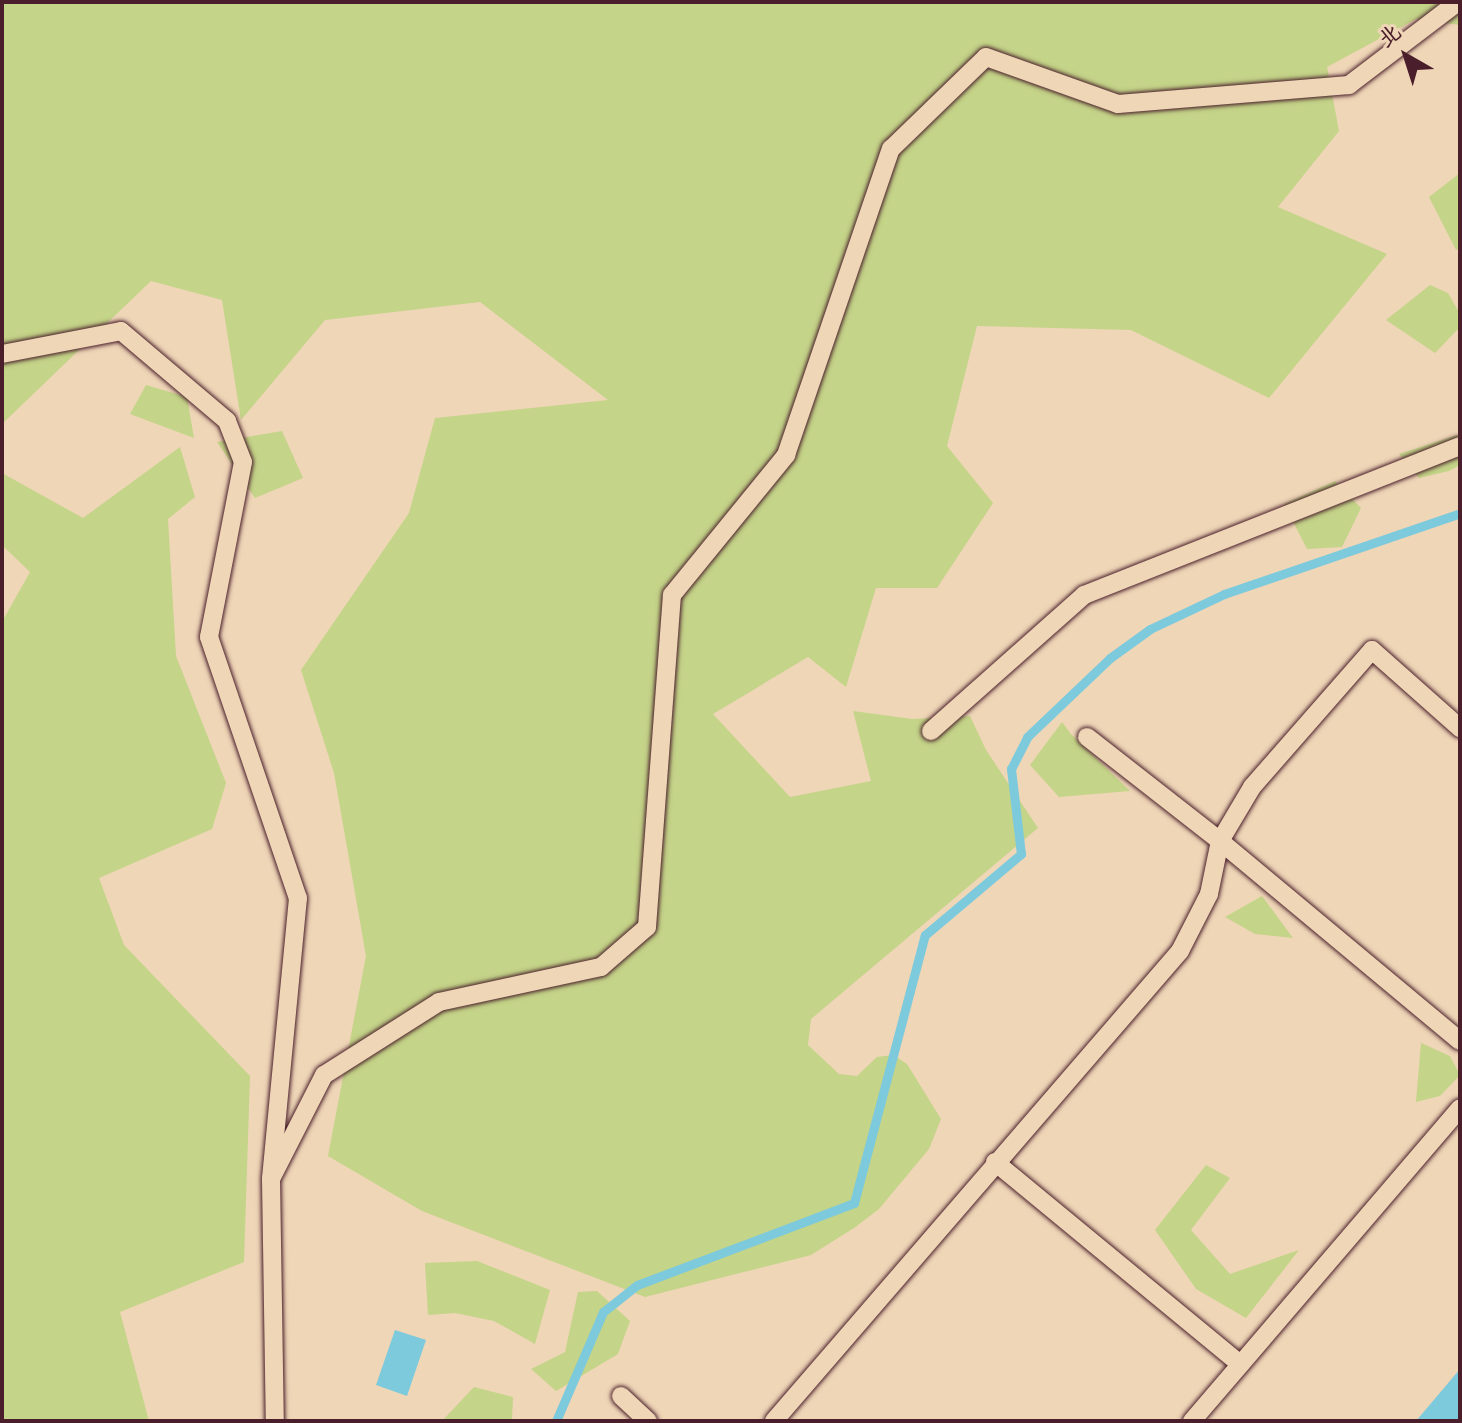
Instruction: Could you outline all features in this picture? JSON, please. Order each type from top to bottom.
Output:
[{"type":"lane","points":[[271,1179],[324,1075],[439,1002],[601,967],[647,927],[672,595],[786,455],[891,149],[986,57],[1118,104],[1349,85],[1458,2]]},
{"type":"lane","points":[[2,354],[121,331],[227,421],[243,462],[209,637],[298,898],[271,1179],[275,1421]]},
{"type":"lane","points":[[931,731],[1084,595],[1460,446]]},
{"type":"lane","points":[[774,1421],[1180,951],[1209,894],[1220,841],[1252,787],[1372,650],[1460,728]]},
{"type":"lane","points":[[1087,737],[1220,841],[1460,1041]]},
{"type":"lane","points":[[1192,1421],[1460,1108]]},
{"type":"lane","points":[[995,1162],[1240,1364]]},
{"type":"lane","points":[[621,1396],[648,1421]]},
{"type":"green space","points":[[2,2],[1460,2],[1460,25],[1416,19],[1327,67],[1339,131],[1278,207],[1387,254],[1269,398],[1131,330],[977,326],[947,446],[993,503],[937,588],[876,588],[846,687],[808,657],[713,714],[790,797],[871,781],[853,711],[912,719],[970,716],[986,750],[1038,828],[811,1019],[808,1045],[839,1074],[857,1076],[877,1057],[893,1055],[907,1064],[941,1119],[929,1149],[879,1209],[854,1228],[811,1255],[645,1297],[422,1211],[328,1156],[366,956],[334,773],[301,670],[409,513],[435,418],[608,400],[480,302],[325,320],[241,420],[222,300],[151,281],[2,424]]},
{"type":"green space","points":[[1460,173],[1460,248],[1456,250],[1429,197]]},
{"type":"green space","points":[[1430,285],[1448,293],[1460,314],[1460,327],[1435,353],[1386,320]]},
{"type":"green space","points":[[146,385],[187,397],[194,438],[130,414]]},
{"type":"green space","points":[[282,431],[303,478],[255,498],[217,442]]},
{"type":"green space","points":[[1460,434],[1460,465],[1449,471],[1419,478],[1399,454]]},
{"type":"green space","points":[[180,447],[195,497],[168,519],[176,656],[226,783],[212,829],[99,878],[124,945],[250,1076],[244,1262],[120,1312],[149,1421],[2,1421],[2,622],[30,572],[2,545],[2,473],[83,518]]},
{"type":"green space","points":[[1335,481],[1361,508],[1342,547],[1307,549],[1284,504]]},
{"type":"green space","points":[[1062,722],[1130,791],[1059,797],[1030,765]]},
{"type":"green space","points":[[1262,896],[1293,938],[1255,934],[1225,917]]},
{"type":"green space","points":[[1421,1043],[1450,1056],[1460,1075],[1440,1096],[1416,1102]]},
{"type":"green space","points":[[1206,1165],[1230,1178],[1191,1230],[1230,1274],[1299,1250],[1246,1318],[1196,1289],[1155,1230]]},
{"type":"green space","points":[[477,1261],[550,1290],[535,1344],[494,1321],[455,1313],[428,1315],[425,1263]]},
{"type":"green space","points":[[597,1291],[630,1321],[618,1354],[556,1391],[531,1369],[565,1352],[578,1292]]},
{"type":"green space","points":[[474,1387],[513,1397],[512,1421],[442,1421]]},
{"type":"water","points":[[395,1330],[426,1340],[407,1396],[376,1385]]},
{"type":"water","points":[[1460,1369],[1460,1421],[1416,1421]]},
{"type":"waterway","points":[[556,1421],[603,1312],[637,1285],[854,1203],[925,935],[1021,854],[1011,769],[1027,737],[1110,658],[1150,629],[1224,594],[1460,513]]}]
